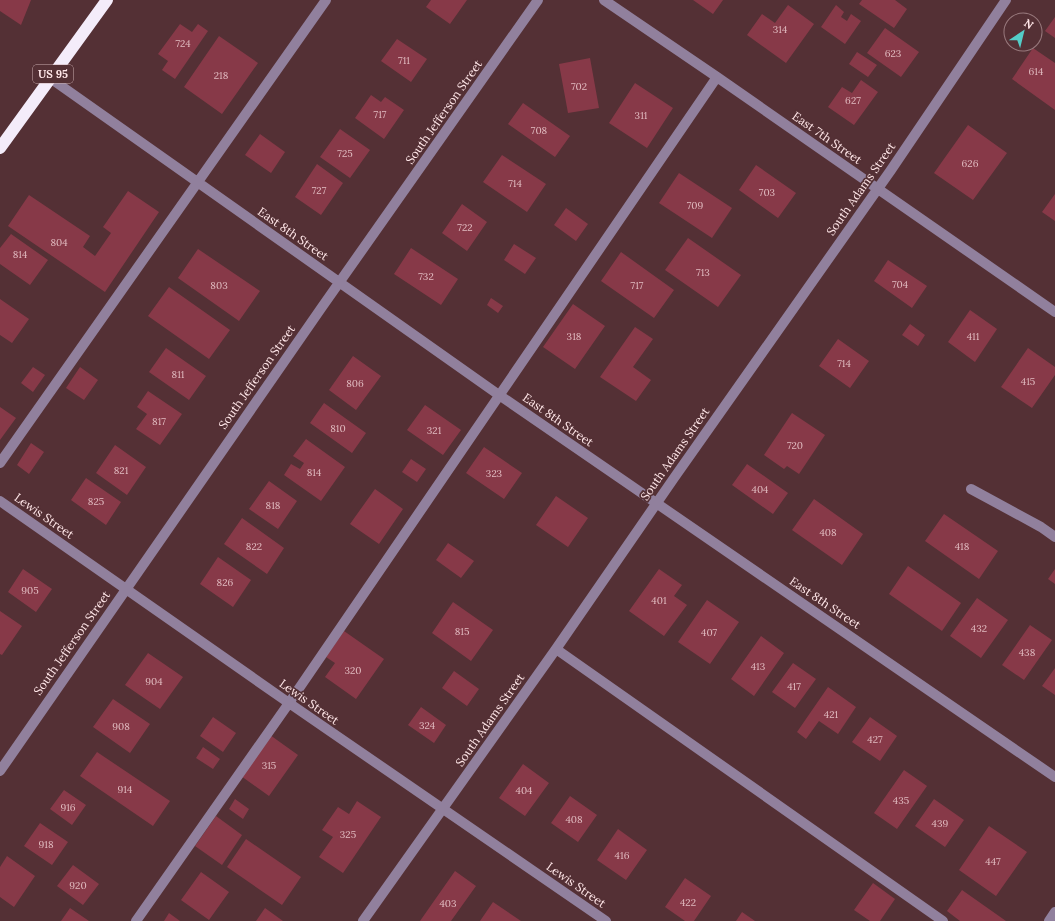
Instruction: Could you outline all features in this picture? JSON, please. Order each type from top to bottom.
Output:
[{"type":"highway","name":"US 95","points":[[0,148],[107,0]]},
{"type":"street","points":[[0,464],[326,0]]},
{"type":"street","name":"South Jefferson Street","points":[[0,771],[538,0]]},
{"type":"street","name":"East 7th Street","points":[[604,0],[1055,312]]},
{"type":"street","name":"South Adams Street","points":[[363,921],[556,649],[656,504],[878,189],[1006,0]]},
{"type":"street","points":[[136,921],[289,703],[717,77]]},
{"type":"street","name":"East 8th Street","points":[[50,78],[499,395],[1055,777]]},
{"type":"street","points":[[971,489],[1041,527],[1055,537]]},
{"type":"street","name":"Lewis Street","points":[[0,501],[289,703],[606,921]]},
{"type":"street","points":[[556,649],[943,921]]},
{"type":"street","points":[[1049,921],[1055,912]]},
{"type":"building","points":[[0,0],[31,0],[21,25],[0,11]]},
{"type":"building","points":[[431,0],[467,0],[450,24],[426,7]]},
{"type":"building","points":[[693,0],[723,0],[713,14]]},
{"type":"building","points":[[862,0],[895,0],[907,9],[894,28],[859,4]]},
{"type":"building","points":[[788,5],[814,24],[786,63],[747,35],[762,14],[775,23]]},
{"type":"building","points":[[836,5],[844,12],[841,17],[847,21],[851,14],[861,21],[845,44],[821,27]]},
{"type":"building","points":[[1055,17],[1055,38],[1045,31]]},
{"type":"building","points":[[180,24],[192,32],[198,24],[208,31],[175,79],[162,70],[168,61],[158,54]]},
{"type":"building","points":[[885,28],[919,52],[901,77],[867,53]]},
{"type":"building","points":[[219,36],[258,63],[222,114],[184,87]]},
{"type":"building","points":[[397,39],[427,59],[411,82],[381,61]]},
{"type":"building","points":[[857,52],[877,65],[868,77],[849,64]]},
{"type":"building","points":[[1030,52],[1039,52],[1055,63],[1055,110],[1012,79]]},
{"type":"building","points":[[590,58],[599,108],[568,113],[559,64]]},
{"type":"building","points":[[861,80],[878,92],[854,125],[828,107],[842,87],[852,93]]},
{"type":"building","points":[[635,83],[673,108],[647,148],[609,123]]},
{"type":"building","points":[[371,95],[381,102],[385,97],[404,110],[384,139],[355,118]]},
{"type":"building","points":[[523,103],[570,136],[555,157],[508,124]]},
{"type":"building","points":[[968,125],[1007,153],[973,200],[934,173]]},
{"type":"building","points":[[340,129],[370,150],[350,178],[320,157]]},
{"type":"building","points":[[260,134],[285,152],[271,173],[245,155]]},
{"type":"building","points":[[502,155],[546,184],[527,212],[483,182]]},
{"type":"building","points":[[317,164],[343,183],[321,215],[295,197]]},
{"type":"building","points":[[756,165],[796,193],[778,218],[739,190]]},
{"type":"building","points":[[679,173],[732,208],[712,238],[659,203]]},
{"type":"building","points":[[128,191],[159,212],[105,292],[8,226],[29,195],[90,236],[83,247],[95,256],[111,233],[103,227]]},
{"type":"building","points":[[1055,194],[1055,221],[1042,212]]},
{"type":"building","points":[[462,204],[487,222],[467,251],[442,233]]},
{"type":"building","points":[[566,208],[588,224],[576,241],[554,225]]},
{"type":"building","points":[[11,234],[48,260],[30,285],[0,264],[0,248]]},
{"type":"building","points":[[688,238],[741,275],[718,307],[665,270]]},
{"type":"building","points":[[514,244],[536,258],[525,274],[504,260]]},
{"type":"building","points":[[411,248],[458,279],[441,305],[394,274]]},
{"type":"building","points":[[198,249],[260,291],[239,321],[178,278]]},
{"type":"building","points":[[621,252],[674,290],[654,318],[601,281]]},
{"type":"building","points":[[888,260],[927,286],[912,308],[874,281]]},
{"type":"building","points":[[169,287],[230,330],[209,359],[148,316]]},
{"type":"building","points":[[491,298],[503,306],[498,313],[487,305]]},
{"type":"building","points":[[0,299],[29,319],[12,343],[0,335]]},
{"type":"building","points":[[573,304],[605,326],[575,369],[543,347]]},
{"type":"building","points":[[970,310],[997,329],[975,362],[948,342]]},
{"type":"building","points":[[910,324],[925,335],[918,346],[902,335]]},
{"type":"building","points":[[635,327],[653,339],[633,367],[651,380],[636,401],[600,377]]},
{"type":"building","points":[[838,339],[869,361],[850,388],[819,366]]},
{"type":"building","points":[[166,348],[206,376],[189,400],[149,372]]},
{"type":"building","points":[[1028,348],[1055,367],[1055,375],[1032,408],[1001,387]]},
{"type":"building","points":[[353,356],[381,376],[356,410],[329,390]]},
{"type":"building","points":[[33,367],[45,375],[33,392],[21,383]]},
{"type":"building","points":[[80,367],[98,380],[84,400],[66,388]]},
{"type":"building","points":[[148,391],[182,414],[160,445],[136,429],[147,414],[137,407]]},
{"type":"building","points":[[324,403],[366,433],[352,453],[310,423]]},
{"type":"building","points":[[425,405],[461,430],[443,455],[407,430]]},
{"type":"building","points":[[0,407],[16,418],[0,440]]},
{"type":"building","points":[[792,413],[825,435],[799,474],[787,466],[784,469],[764,455]]},
{"type":"building","points":[[306,439],[345,467],[321,501],[284,475],[291,464],[300,469],[304,463],[293,456]]},
{"type":"building","points":[[31,443],[44,452],[29,474],[17,465]]},
{"type":"building","points":[[115,445],[146,467],[127,495],[96,473]]},
{"type":"building","points":[[484,447],[522,473],[504,499],[466,473]]},
{"type":"building","points":[[411,459],[426,469],[417,482],[402,472]]},
{"type":"building","points":[[747,464],[788,493],[773,514],[732,485]]},
{"type":"building","points":[[86,478],[121,502],[106,525],[71,500]]},
{"type":"building","points":[[269,481],[297,501],[278,529],[249,509]]},
{"type":"building","points":[[375,489],[403,509],[379,544],[350,524]]},
{"type":"building","points":[[556,496],[588,518],[568,547],[536,525]]},
{"type":"building","points":[[814,499],[863,534],[842,565],[792,530]]},
{"type":"building","points":[[944,514],[998,551],[979,579],[925,541]]},
{"type":"building","points":[[242,518],[284,548],[267,574],[224,544]]},
{"type":"building","points":[[448,543],[474,561],[461,578],[436,560]]},
{"type":"building","points":[[218,557],[251,580],[233,607],[200,584]]},
{"type":"building","points":[[908,566],[961,603],[942,631],[889,594]]},
{"type":"building","points":[[23,569],[52,589],[36,612],[8,592]]},
{"type":"building","points":[[659,569],[682,585],[674,596],[687,605],[664,636],[629,611]]},
{"type":"building","points":[[1055,569],[1055,584],[1048,579]]},
{"type":"building","points":[[977,598],[1008,620],[981,658],[950,636]]},
{"type":"building","points":[[707,600],[739,622],[710,664],[678,642]]},
{"type":"building","points":[[453,602],[493,630],[471,661],[432,633]]},
{"type":"building","points":[[0,611],[22,626],[2,655],[0,654]]},
{"type":"building","points":[[1030,625],[1052,640],[1024,680],[1002,665]]},
{"type":"building","points":[[344,631],[384,659],[356,699],[325,677],[335,663],[326,657]]},
{"type":"building","points":[[761,636],[784,653],[754,696],[731,679]]},
{"type":"building","points":[[148,653],[183,677],[160,709],[125,685]]},
{"type":"building","points":[[793,663],[816,679],[795,708],[772,692]]},
{"type":"building","points":[[1055,668],[1055,695],[1042,686]]},
{"type":"building","points":[[454,671],[479,689],[467,706],[442,688]]},
{"type":"building","points":[[828,687],[856,707],[838,734],[819,721],[806,739],[797,732]]},
{"type":"building","points":[[113,699],[150,724],[130,753],[93,727]]},
{"type":"building","points":[[421,707],[446,725],[434,743],[408,725]]},
{"type":"building","points":[[213,717],[236,733],[223,752],[200,736]]},
{"type":"building","points":[[870,717],[897,736],[880,761],[852,742]]},
{"type":"building","points":[[270,735],[298,755],[269,796],[241,776]]},
{"type":"building","points":[[203,747],[220,759],[213,769],[196,758]]},
{"type":"building","points":[[97,752],[170,801],[153,826],[80,776]]},
{"type":"building","points":[[523,764],[549,783],[525,816],[499,798]]},
{"type":"building","points":[[904,770],[927,786],[897,829],[874,813]]},
{"type":"building","points":[[64,790],[86,805],[72,825],[50,809]]},
{"type":"building","points":[[570,796],[597,815],[578,842],[551,823]]},
{"type":"building","points":[[235,799],[249,809],[243,819],[229,809]]},
{"type":"building","points":[[934,799],[964,820],[945,847],[915,826]]},
{"type":"building","points":[[357,801],[381,817],[343,873],[319,857],[333,837],[322,830],[338,807],[349,814]]},
{"type":"building","points":[[216,816],[242,835],[222,865],[195,846]]},
{"type":"building","points":[[40,823],[68,842],[52,865],[24,846]]},
{"type":"building","points":[[989,826],[1027,852],[996,896],[959,870]]},
{"type":"building","points":[[618,829],[647,850],[626,880],[597,860]]},
{"type":"building","points":[[246,839],[301,877],[282,905],[227,867]]},
{"type":"building","points":[[7,856],[35,876],[14,907],[0,897],[0,867]]},
{"type":"building","points":[[73,865],[99,884],[83,905],[57,886]]},
{"type":"building","points":[[455,871],[476,886],[451,921],[420,921]]},
{"type":"building","points":[[201,872],[229,892],[209,920],[181,900]]},
{"type":"building","points":[[685,878],[711,896],[694,921],[685,921],[665,907]]},
{"type":"building","points":[[873,883],[895,899],[880,921],[870,921],[854,910]]},
{"type":"building","points":[[962,890],[1006,921],[960,921],[947,911]]},
{"type":"building","points":[[493,902],[521,921],[480,921]]},
{"type":"building","points":[[70,908],[89,921],[61,921]]},
{"type":"building","points":[[265,908],[283,921],[256,921]]},
{"type":"building","points":[[742,912],[755,921],[736,921]]},
{"type":"building","points":[[169,913],[180,921],[164,921]]}]
